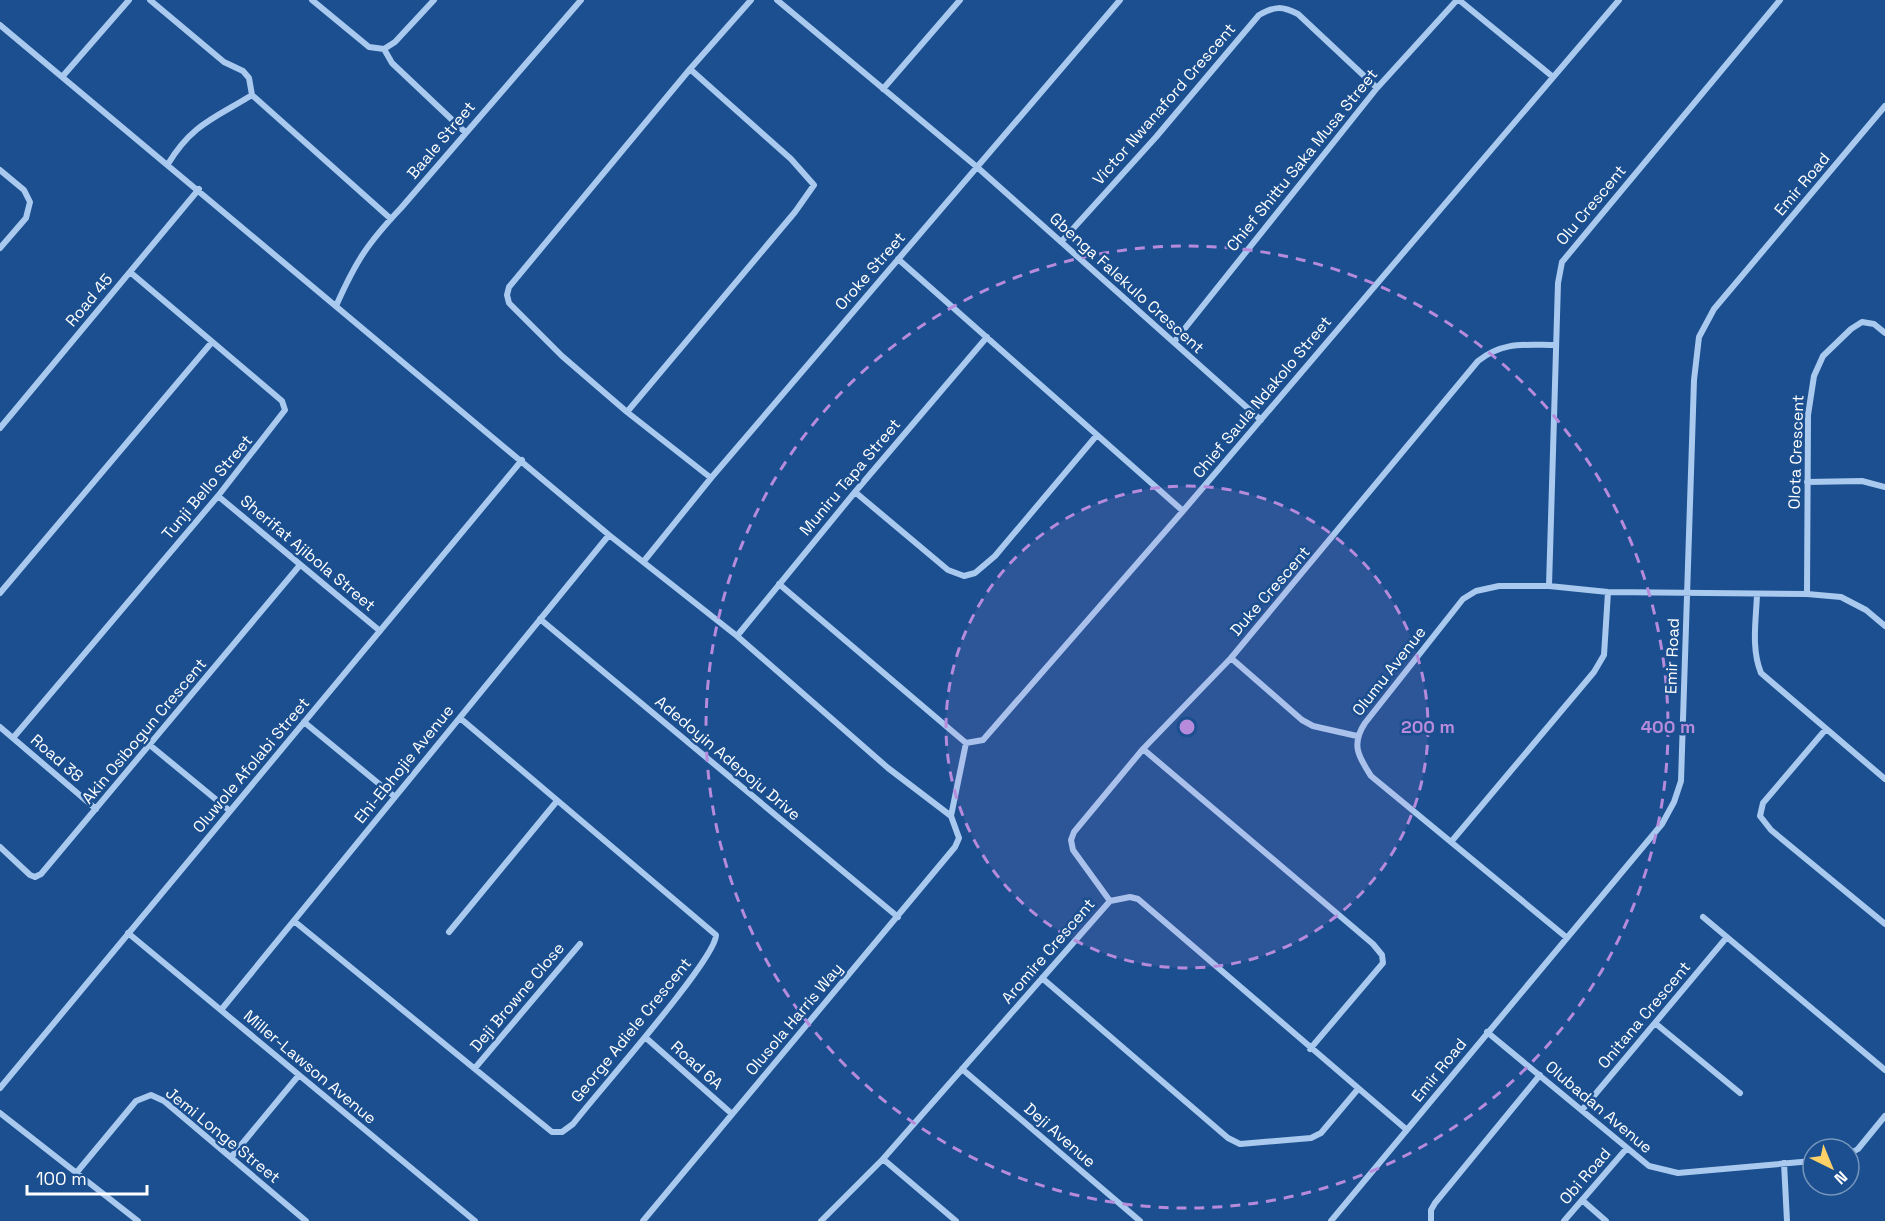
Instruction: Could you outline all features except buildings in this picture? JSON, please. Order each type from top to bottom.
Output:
[{"type":"street","points":[[62,77],[129,0]]},
{"type":"street","points":[[150,0],[224,62],[243,71],[249,78],[252,95],[391,219]]},
{"type":"street","points":[[312,0],[369,47],[384,50],[392,63],[465,132]]},
{"type":"street","points":[[384,50],[395,42],[434,0]]},
{"type":"street","name":"Baale Street","points":[[336,306],[355,264],[373,237],[581,0]]},
{"type":"street","points":[[711,478],[627,412],[562,356],[509,303],[507,295],[509,287],[690,69],[751,0]]},
{"type":"street","name":"Gbenga Falekulo Crescent","points":[[777,0],[977,167],[1261,420]]},
{"type":"street","points":[[883,89],[960,0]]},
{"type":"street","name":"Oroke Street","points":[[644,561],[711,478],[1120,0]]},
{"type":"street","points":[[1458,0],[1553,77]]},
{"type":"street","name":"Chief Shittu Saka Musa Street","points":[[1174,342],[1249,245],[1377,88],[1458,0]]},
{"type":"street","name":"Chief Saula Ndakolo Street","points":[[966,743],[983,740],[1183,511],[1619,0]]},
{"type":"street","name":"Olu Crescent","points":[[1549,586],[1558,283],[1562,262],[1780,0]]},
{"type":"street","name":"Victor Nwanaford Crescent","points":[[1061,242],[1156,137],[1259,15],[1274,7],[1285,8],[1298,14],[1377,88]]},
{"type":"street","points":[[0,25],[199,189],[609,535],[736,636],[888,768],[951,816],[966,743],[779,584]]},
{"type":"street","points":[[627,412],[795,212],[813,185],[812,179],[791,159],[690,69]]},
{"type":"street","points":[[168,164],[200,124],[252,95]]},
{"type":"street","name":"Emir Road","points":[[1331,1221],[1662,824],[1674,802],[1681,781],[1689,593],[1694,380],[1699,337],[1714,309],[1885,106]]},
{"type":"street","points":[[0,170],[24,190],[30,201],[26,218],[0,248]]},
{"type":"street","name":"Road 45","points":[[0,428],[199,189]]},
{"type":"street","points":[[898,259],[1183,511]]},
{"type":"street","name":"Tunji Bello Street","points":[[13,738],[218,496],[276,425],[285,408],[275,395],[130,273]]},
{"type":"street","name":"Olota Crescent","points":[[1807,594],[1808,415],[1814,376],[1823,356],[1851,329],[1862,322],[1874,324],[1885,333]]},
{"type":"street","name":"Muniru Tapa Street","points":[[736,636],[987,337]]},
{"type":"street","points":[[0,593],[212,342]]},
{"type":"street","name":"Duke Crescent","points":[[1110,901],[1080,861],[1071,840],[1074,832],[1143,749],[1231,657],[1478,361],[1492,350],[1512,345],[1556,345]]},
{"type":"street","points":[[855,492],[948,570],[964,576],[975,573],[1002,548],[1097,435]]},
{"type":"street","name":"Oluwole Afolabi Street","points":[[0,1088],[522,460]]},
{"type":"street","points":[[1807,482],[1862,481],[1885,487]]},
{"type":"street","name":"Sherifat Ajibola Street","points":[[218,496],[380,631]]},
{"type":"street","name":"Ehi-Ebhojie Avenue","points":[[221,1010],[609,535]]},
{"type":"street","name":"Akin Osibogun Crescent","points":[[0,847],[30,875],[38,876],[151,746],[300,565]]},
{"type":"street","name":"Olumu Avenue","points":[[1566,938],[1371,776],[1359,758],[1357,736],[1463,599],[1476,591],[1499,586],[1549,586],[1608,592],[1689,593]]},
{"type":"street","points":[[1451,842],[1594,672],[1604,655],[1608,592]]},
{"type":"street","points":[[1689,593],[1807,594],[1840,597],[1866,610],[1885,626]]},
{"type":"street","points":[[1757,595],[1755,636],[1757,663],[1761,673],[1885,779]]},
{"type":"street","name":"Adedoyin Adepoju Drive","points":[[540,619],[898,917]]},
{"type":"street","points":[[1231,657],[1302,720],[1313,726],[1357,736]]},
{"type":"street","name":"George Adiele Crescent","points":[[294,921],[552,1132],[562,1132],[573,1124],[645,1036],[710,952],[716,934],[460,718]]},
{"type":"street","points":[[304,722],[395,797]]},
{"type":"street","name":"Road 38","points":[[0,727],[96,809]]},
{"type":"street","points":[[1826,729],[1763,803],[1760,816],[1771,830],[1885,924]]},
{"type":"street","points":[[151,746],[230,811]]},
{"type":"street","points":[[1143,749],[1373,944],[1382,955],[1383,963],[1310,1049]]},
{"type":"street","points":[[449,932],[557,801]]},
{"type":"street","name":"Olusola Harris Way","points":[[643,1221],[955,848],[959,838],[951,816]]},
{"type":"street","name":"Aromire Crescent","points":[[821,1221],[882,1159],[1110,901],[1130,897],[1138,899],[1407,1130]]},
{"type":"street","points":[[1703,917],[1885,1070]]},
{"type":"street","name":"Miller-Lawson Avenue","points":[[128,933],[475,1221]]},
{"type":"street","name":"Onitana Crescent","points":[[1582,1110],[1727,938]]},
{"type":"street","name":"Deji Browne Close","points":[[475,1068],[580,944]]},
{"type":"street","points":[[1042,978],[1228,1138],[1240,1144],[1311,1138],[1321,1133],[1358,1089]]},
{"type":"street","points":[[1655,1023],[1740,1093]]},
{"type":"street","name":"Olubadan Avenue","points":[[1487,1032],[1649,1166],[1678,1173],[1801,1162]]},
{"type":"street","name":"Road 6A","points":[[645,1036],[732,1114]]},
{"type":"street","name":"Deji Avenue","points":[[962,1069],[1140,1221]]},
{"type":"street","points":[[232,1156],[299,1075]]},
{"type":"street","points":[[1431,1221],[1431,1210],[1435,1203],[1540,1075]]},
{"type":"street","name":"Jemi Longe Street","points":[[77,1172],[136,1101],[146,1095],[164,1101],[232,1156],[306,1221]]},
{"type":"street","points":[[0,1113],[138,1221]]},
{"type":"street","points":[[1861,1145],[1885,1116]]},
{"type":"street","name":"Obi Road","points":[[1564,1221],[1627,1148]]},
{"type":"street","points":[[882,1159],[956,1221]]},
{"type":"street","points":[[1784,1163],[1787,1221]]},
{"type":"street","points":[[1582,1200],[1606,1221]]}]
